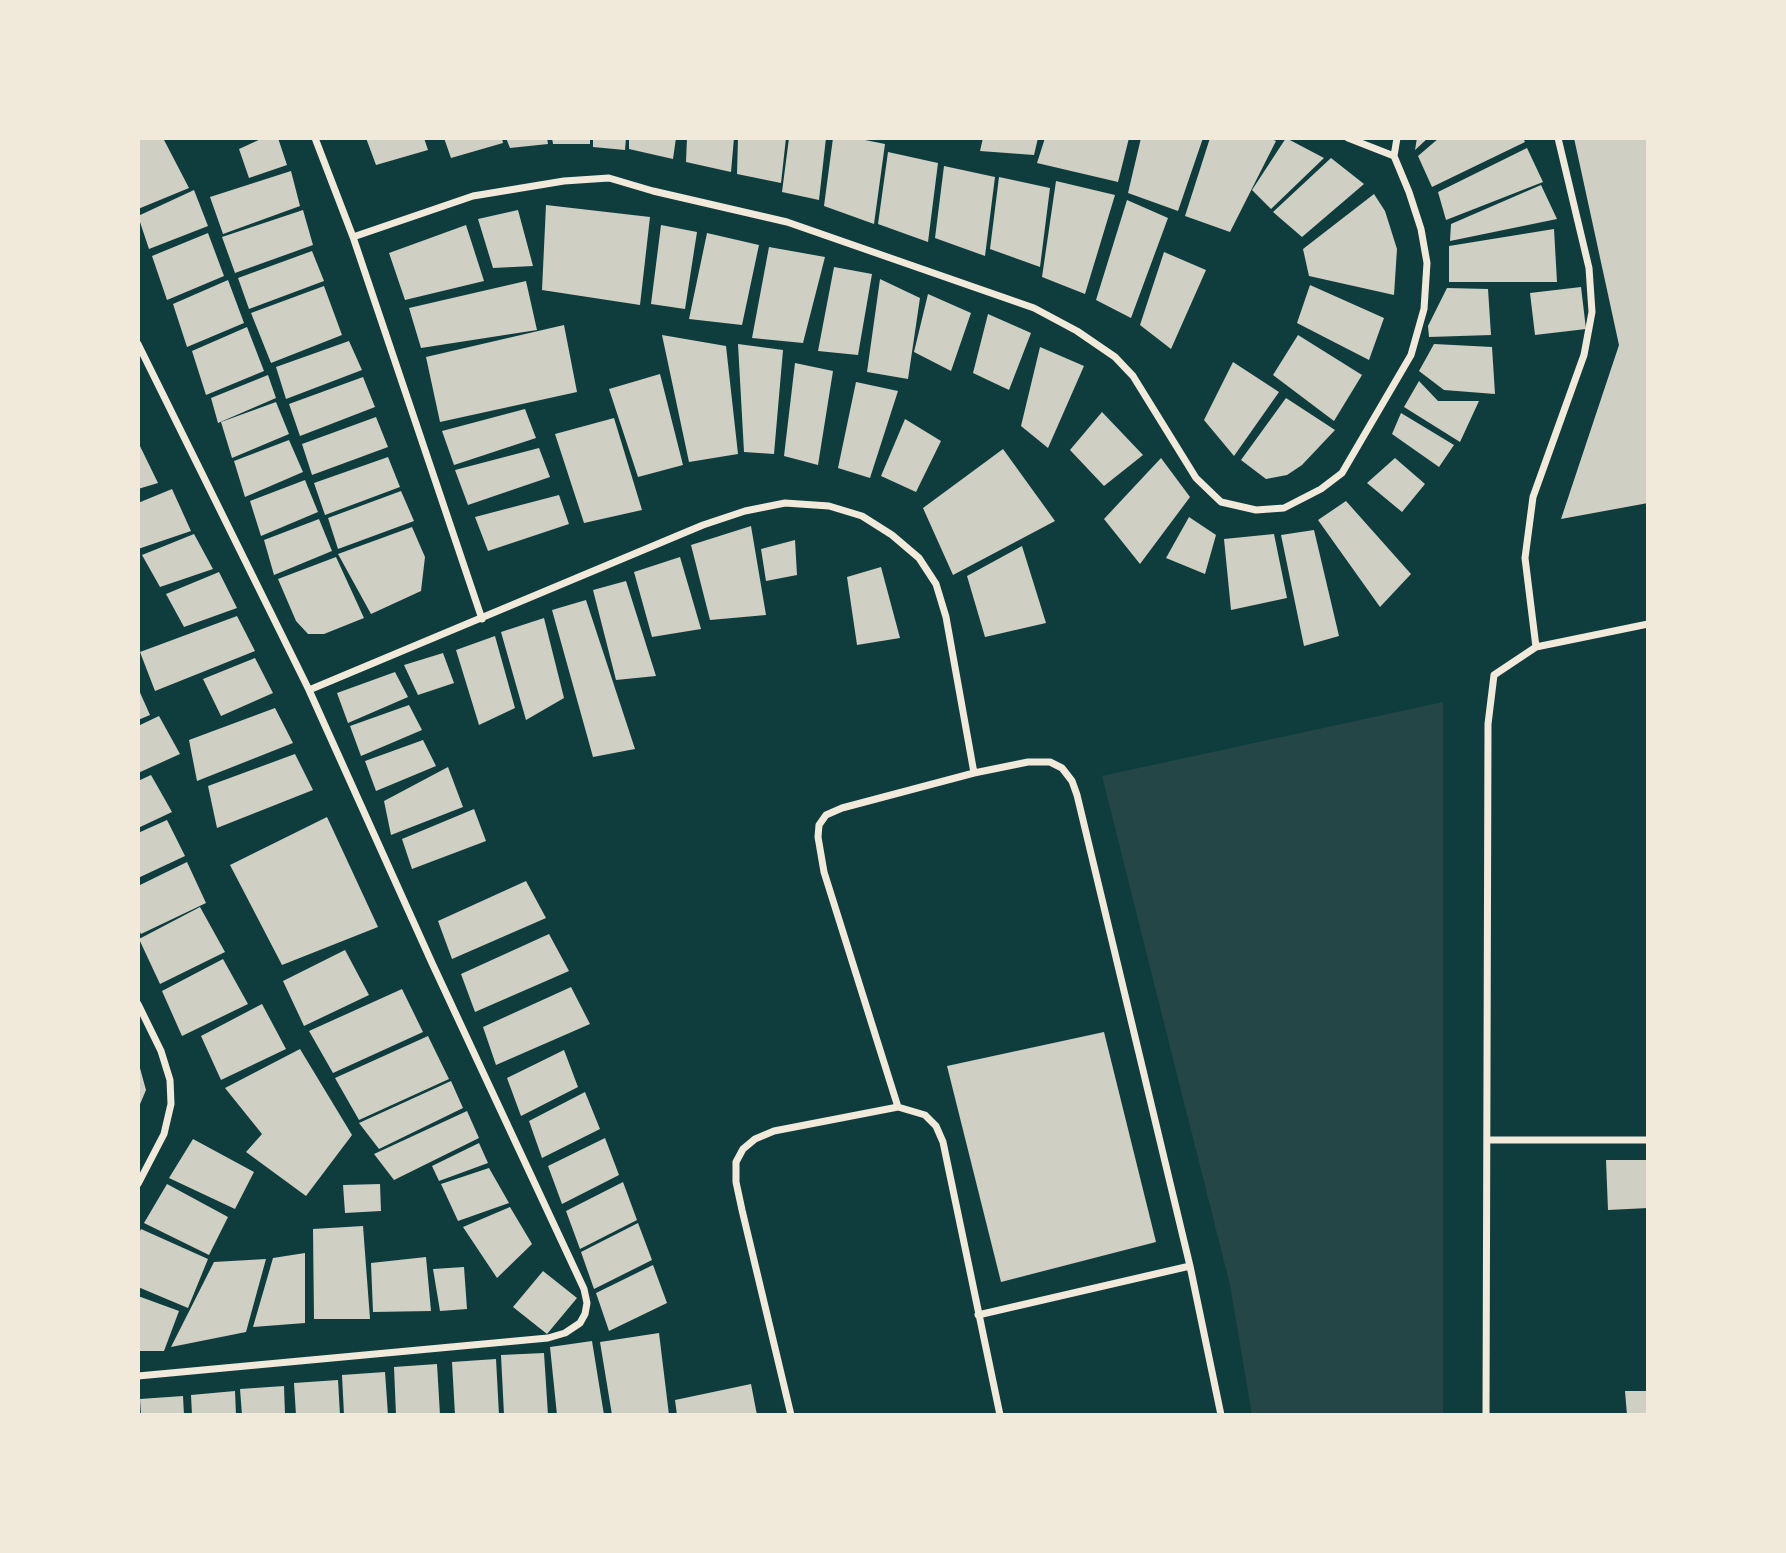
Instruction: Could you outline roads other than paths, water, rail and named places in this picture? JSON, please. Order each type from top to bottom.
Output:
[{"type":"street","points":[[315,138],[353,237],[482,619]]},
{"type":"street","points":[[1348,138],[1394,156]]},
{"type":"street","points":[[353,237],[473,196],[564,181],[609,178],[787,222],[1034,308],[1077,331],[1115,357],[1133,376],[1196,478],[1220,502],[1256,510],[1284,508],[1321,489],[1342,473],[1411,355],[1424,309],[1427,263],[1413,204],[1394,156],[1398,138]]},
{"type":"street","points":[[1536,647],[1525,558],[1533,498],[1584,355],[1592,312],[1589,268],[1558,138]]},
{"type":"street","points":[[138,344],[309,690],[586,1296],[585,1314],[573,1328],[548,1338],[138,1376]]},
{"type":"street","points":[[309,690],[621,558],[724,518],[785,503],[829,506],[862,516],[892,535],[919,558],[936,584],[946,617],[974,773]]},
{"type":"street","points":[[1486,1415],[1488,724],[1494,675],[1536,647],[1648,624]]},
{"type":"street","points":[[898,1107],[824,872],[818,837],[819,825],[825,816],[842,808],[974,773],[1028,762],[1050,762],[1062,768],[1072,781],[1190,1266],[1221,1415]]},
{"type":"street","points":[[138,1004],[164,1061],[170,1080],[171,1104],[164,1134],[138,1184]]},
{"type":"street","points":[[791,1415],[742,1210],[736,1182],[736,1162],[749,1144],[774,1131],[898,1107],[925,1115],[936,1126],[943,1142],[1000,1415]]},
{"type":"street","points":[[1488,1140],[1648,1140]]},
{"type":"street","points":[[978,1315],[1190,1266]]}]
